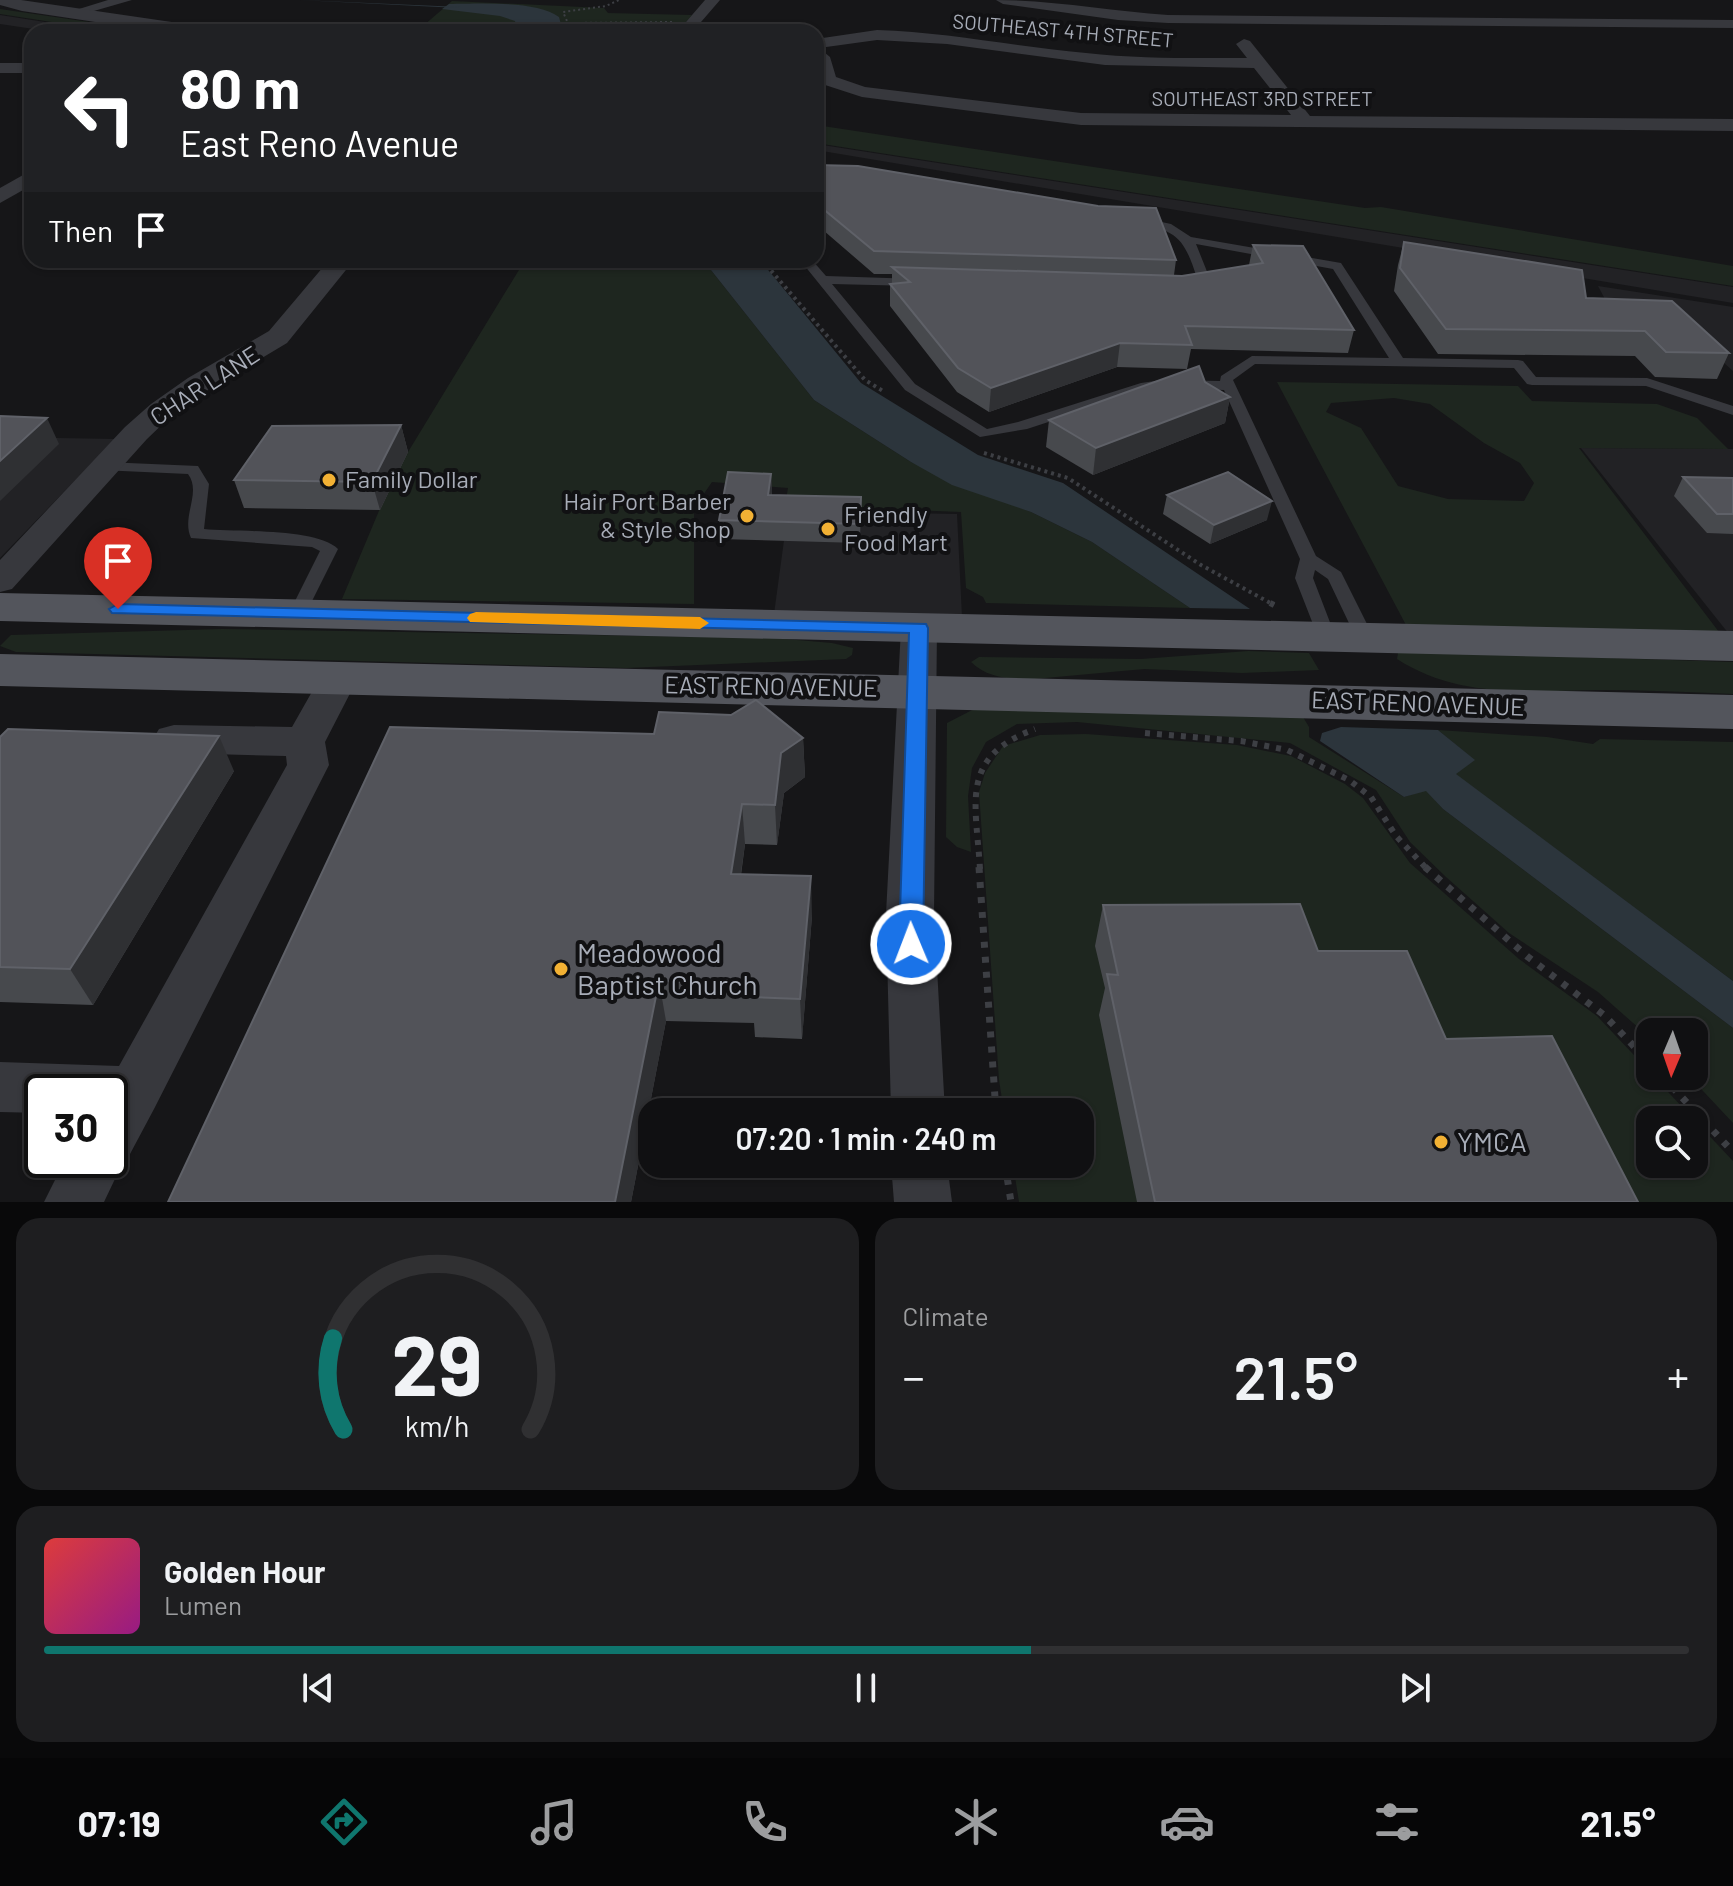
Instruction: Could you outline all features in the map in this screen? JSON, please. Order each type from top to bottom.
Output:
[{"type":"main road","points":[[0,607],[1733,646]]},
{"type":"main road","points":[[1346,638],[1375,703]]},
{"type":"main road","name":"EAST RENO AVENUE","points":[[0,670],[1733,712]]},
{"type":"street","points":[[3,0],[22,6],[146,24]]},
{"type":"street","points":[[73,13],[125,0]]},
{"type":"street","points":[[693,22],[713,0]]},
{"type":"street","points":[[1003,0],[1118,16],[1733,24]]},
{"type":"street","points":[[1208,0],[1305,121]]},
{"type":"street","name":"SOUTHEAST 4TH STREET","points":[[824,42],[844,37],[890,35],[1086,58],[1260,63]]},
{"type":"street","name":"SOUTHEAST 3RD STREET","points":[[824,65],[828,80],[839,85],[954,105],[1081,119],[1733,125]]},
{"type":"street","points":[[0,68],[24,68]]},
{"type":"street","points":[[0,197],[24,181]]},
{"type":"street","name":"CHAR LANE","points":[[0,581],[161,410],[198,384],[278,337],[335,268]]},
{"type":"street","points":[[917,1098],[910,914],[919,628]]},
{"type":"street","points":[[128,1102],[308,765],[304,742],[340,676]]},
{"type":"street","points":[[144,738],[304,742]]},
{"type":"street","points":[[0,1087],[24,1092]]},
{"type":"street","points":[[73,1202],[86,1178]]},
{"type":"street","points":[[920,1178],[923,1202]]},
{"type":"lane","points":[[1130,219],[1172,226],[1191,240],[1337,266],[1399,363]]},
{"type":"lane","points":[[1179,289],[1204,279],[1191,240]]},
{"type":"lane","points":[[813,268],[910,387],[985,434],[1022,426],[1141,387],[1162,384],[1230,386]]},
{"type":"lane","points":[[823,280],[933,282]]},
{"type":"lane","points":[[1346,638],[1335,576],[1309,559],[1226,379],[1252,360],[1518,364],[1532,381],[1647,382],[1733,411]]},
{"type":"lane","points":[[105,467],[192,469],[201,476],[205,487],[193,524],[197,534],[316,542],[329,549],[298,613]]},
{"type":"lane","points":[[1309,559],[1304,578],[1346,638]]},
{"type":"path","points":[[619,0],[606,6],[563,12],[570,23],[693,22]]},
{"type":"path","points":[[769,268],[865,380],[895,398]]},
{"type":"path","points":[[983,453],[1068,478],[1201,565],[1284,610]]},
{"type":"path","points":[[994,1098],[975,791],[981,766],[999,743],[1034,729],[1050,729]]},
{"type":"path","points":[[1139,733],[1241,741],[1287,750],[1349,780],[1371,797],[1396,836],[1430,872],[1528,957],[1604,1015],[1636,1048]]},
{"type":"path","points":[[1675,1090],[1733,1152]]},
{"type":"path","points":[[1007,1178],[1011,1202]]},
{"type":"shaded area","points":[[452,1],[604,8],[608,13],[692,15],[686,22],[634,24],[425,24]]},
{"type":"shaded area","points":[[449,4],[522,5],[549,12],[559,17],[561,24],[516,24],[515,21],[500,16],[442,9]]},
{"type":"shaded area","points":[[0,9],[103,24],[64,24],[0,14]]},
{"type":"shaded area","points":[[0,15],[58,24],[24,24],[24,28],[0,24]]},
{"type":"shaded area","points":[[824,126],[1365,208],[1381,207],[1733,266],[1733,286],[824,144]]},
{"type":"shaded area","points":[[824,145],[1733,287],[1733,303],[824,151]]},
{"type":"shaded area","points":[[520,268],[709,268],[814,400],[911,462],[1031,512],[1092,542],[1190,608],[986,603],[983,597],[966,588],[961,512],[785,505],[788,488],[712,482],[694,508],[694,604],[342,599],[394,475]]},
{"type":"shaded area","points":[[709,268],[767,268],[861,383],[978,455],[1063,483],[1250,609],[1190,608],[1092,542],[1031,512],[952,485],[814,400]]},
{"type":"shaded area","points":[[1598,286],[1733,307],[1733,371],[1675,319],[1615,318]]},
{"type":"shaded area","points":[[1277,382],[1518,386],[1532,401],[1657,404],[1697,418],[1728,449],[1579,448],[1719,632],[1406,625]],"holes":[[[1394,398],[1430,404],[1484,443],[1520,463],[1534,483],[1524,501],[1448,499],[1398,486],[1361,428],[1326,412],[1331,403]]]},
{"type":"shaded area","points":[[0,437],[115,439],[0,558]]},
{"type":"shaded area","points":[[1581,448],[1733,449],[1733,634],[1729,634]]},
{"type":"shaded area","points":[[788,511],[957,514],[962,617],[774,614]]},
{"type":"shaded area","points":[[222,629],[774,638],[853,648],[852,655],[846,659],[626,668],[16,652],[0,646],[11,635]]},
{"type":"shaded area","points":[[1248,651],[1309,653],[1319,670],[1242,673],[1144,669],[1023,680],[988,673],[971,662],[979,657],[1141,659]]},
{"type":"shaded area","points":[[1398,653],[1733,662],[1733,694],[1495,690],[1445,681],[1397,659]]},
{"type":"shaded area","points":[[978,707],[1303,717],[1309,727],[1309,737],[1404,797],[1426,790],[1443,809],[1733,1028],[1733,1123],[1702,1090],[1708,1090],[1708,1018],[1636,1018],[1636,1026],[1598,992],[1509,933],[1446,877],[1410,842],[1376,790],[1290,743],[1077,722],[1017,724],[986,742],[972,768],[968,796],[971,852],[957,847],[946,837],[947,723]]},
{"type":"shaded area","points":[[1341,727],[1438,730],[1475,760],[1456,774],[1733,981],[1733,1028],[1443,809],[1426,791],[1404,797],[1320,741],[1322,733]]},
{"type":"shaded area","points":[[1438,730],[1547,737],[1593,744],[1600,739],[1733,742],[1733,981],[1455,774],[1474,760]]},
{"type":"shaded area","points":[[1086,734],[1237,745],[1291,756],[1345,784],[1363,798],[1410,863],[1519,959],[1597,1016],[1636,1057],[1636,1090],[1666,1090],[1681,1106],[1636,1106],[1636,1178],[1708,1178],[1708,1134],[1733,1161],[1733,1202],[1019,1202],[1015,1178],[1094,1178],[1094,1098],[1002,1098],[979,792],[985,773],[1003,746],[1040,735]]},
{"type":"building","points":[[824,165],[858,166],[1098,206],[1156,208],[1176,260],[874,251],[824,210]]},
{"type":"building","points":[[1404,242],[1582,270],[1586,298],[1672,301],[1729,353],[1666,352],[1645,331],[1446,329],[1400,268]]},
{"type":"building","points":[[1253,245],[1303,246],[1354,330],[1185,326],[1192,345],[1120,343],[991,388],[958,368],[890,284],[910,282],[892,267],[1182,276],[1263,263]]},
{"type":"building","points":[[1199,366],[1205,382],[1230,397],[1096,448],[1049,420]]},
{"type":"building","points":[[0,416],[47,418],[0,461]]},
{"type":"building","points":[[401,425],[372,482],[234,480],[272,426]]},
{"type":"building","points":[[728,472],[771,474],[768,495],[861,497],[860,524],[719,520]]},
{"type":"building","points":[[1228,472],[1272,501],[1214,525],[1167,495]]},
{"type":"building","points":[[1683,477],[1733,478],[1733,514],[1717,514]]},
{"type":"building","name":"Meadowood Baptist Church","points":[[756,700],[803,738],[781,753],[775,805],[742,804],[731,874],[811,876],[800,999],[752,997],[755,983],[659,981],[615,1202],[168,1202],[390,727],[654,734],[659,712],[731,715]]},
{"type":"building","points":[[8,729],[219,736],[70,969],[0,967],[0,737]]},
{"type":"building","points":[[1300,904],[1318,951],[1407,951],[1446,1039],[1552,1036],[1638,1202],[1155,1202],[1107,974],[1118,975],[1103,905]]},
{"type":"waterway","points":[[301,0],[459,7]]},
{"type":"slow traffic","points":[[476,618],[700,623]]},
{"type":"place","name":"Family Dollar","points":[[329,480]]},
{"type":"place","name":"Hair Port Barber & Style Shop","points":[[747,516]]},
{"type":"place","name":"Friendly Food Mart","points":[[828,529]]},
{"type":"place","name":"Meadowood Baptist Church","points":[[561,969]]},
{"type":"place","name":"YMCA","points":[[1441,1142]]},
{"type":"route","points":[[118,609],[919,628],[911,944]]}]
